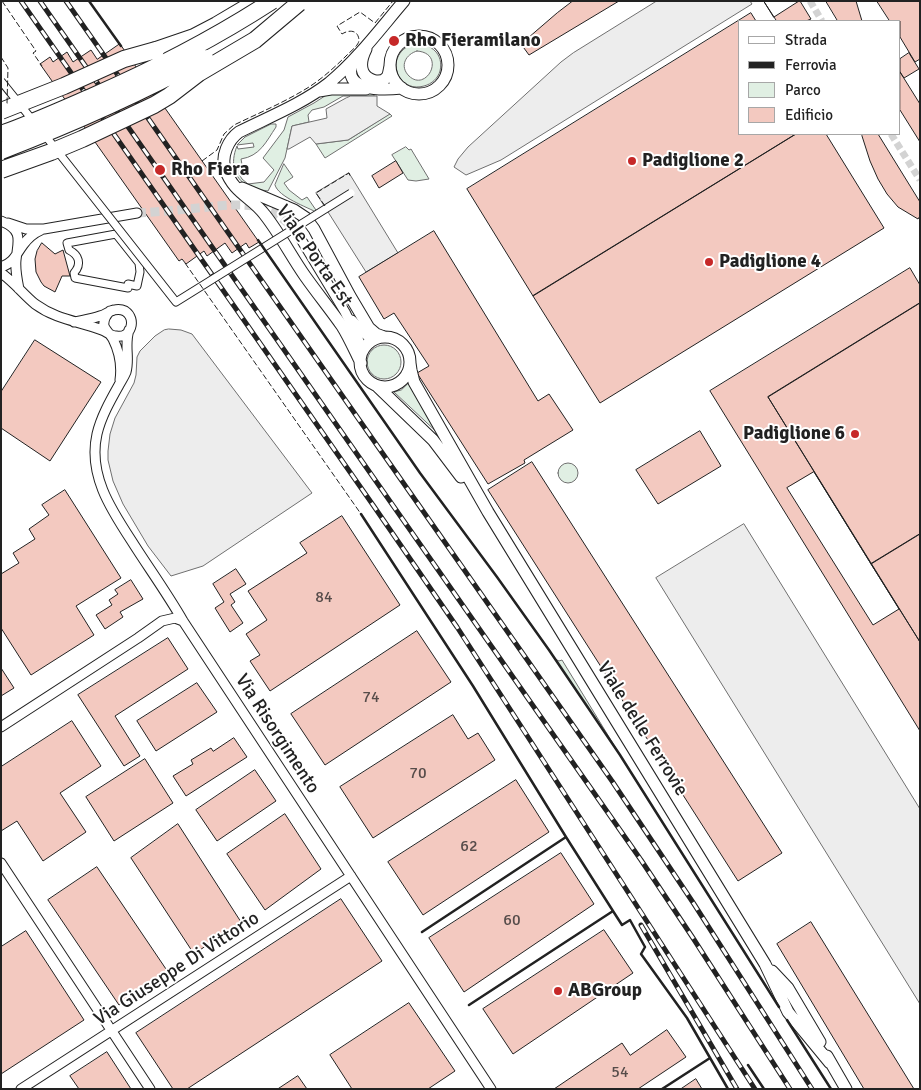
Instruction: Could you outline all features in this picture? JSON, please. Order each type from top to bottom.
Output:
[{"type":"highway","points":[[1,112],[124,59],[175,44],[194,36],[258,1]]},
{"type":"highway","points":[[1,134],[70,106],[158,66],[244,19],[272,1]]},
{"type":"highway","points":[[1,151],[63,126],[157,83],[214,53],[300,2]]},
{"type":"highway","points":[[1,170],[59,148],[154,105],[169,96],[199,72],[255,40],[300,2]]},
{"type":"street","points":[[228,177],[224,167],[225,155],[229,143],[235,135],[296,104],[328,83],[366,47],[404,1]]},
{"type":"street","points":[[366,47],[362,69],[368,78],[377,81],[384,80],[388,75],[390,64],[392,55],[396,47],[403,40],[412,37],[428,37],[440,45],[448,63],[447,72],[437,87],[430,92],[421,94],[402,88],[394,79],[390,64]]},
{"type":"street","points":[[353,61],[351,69],[353,79],[362,86],[370,88]]},
{"type":"street","points":[[1,81],[176,302],[351,193]]},
{"type":"street","points":[[313,94],[326,89],[402,88]]},
{"type":"street","name":"Viale Porta Est","points":[[228,177],[243,189],[294,210],[306,218],[369,328],[380,338]]},
{"type":"street","name":"Viale Porta Est","points":[[228,177],[238,190],[257,205],[266,216],[304,274],[342,326],[361,360]]},
{"type":"street","points":[[4,222],[26,229],[44,229],[137,214]]},
{"type":"street","points":[[4,222],[15,230],[18,236],[16,265],[19,288]]},
{"type":"street","points":[[1,267],[10,263],[30,236],[44,229]]},
{"type":"street","points":[[116,234],[139,263],[140,272],[137,286],[128,284],[128,288],[75,278],[74,273],[78,267],[78,258],[76,254],[69,250],[67,243],[116,234]]},
{"type":"street","points":[[299,236],[345,312],[360,343],[362,371],[365,377],[377,386],[390,387],[402,381],[409,371],[410,363],[406,348],[392,338],[368,337],[345,312]]},
{"type":"street","points":[[1,273],[26,296],[46,311],[58,317],[116,336],[126,334],[132,322],[128,314],[120,309],[74,322]]},
{"type":"street","points":[[111,311],[106,315],[104,322],[105,329],[115,344],[118,353],[121,372],[120,382]]},
{"type":"street","name":"Via Risorgimento","points":[[129,330],[126,344],[127,368],[105,410],[96,443],[95,458],[98,476],[105,497],[183,621],[491,1089]]},
{"type":"street","points":[[361,360],[365,347],[380,338]]},
{"type":"street","name":"Viale delle Ferrovie","points":[[410,363],[414,382],[488,512],[765,964],[788,1012],[830,1062],[846,1089]]},
{"type":"street","name":"Viale delle Ferrovie","points":[[377,386],[433,440],[488,512]]},
{"type":"street","points":[[1,728],[162,621],[175,618],[183,621]]},
{"type":"street","points":[[1,863],[150,1089]]},
{"type":"street","name":"Via Giuseppe Di Vittorio","points":[[21,1089],[351,876]]},
{"type":"green space","points":[[416,43],[427,45],[435,51],[441,65],[439,74],[432,82],[424,86],[414,87],[406,84],[400,78],[396,63],[399,55],[405,48]],"holes":[[[417,51],[426,53],[431,58],[431,71],[422,80],[416,80],[406,72],[404,68],[405,61]]]},
{"type":"green space","points":[[374,93],[374,96],[343,96],[324,107],[312,110],[308,115],[309,122],[292,126],[285,158],[268,191],[252,188],[237,176],[234,159],[237,146],[238,149],[254,147],[253,143],[237,145],[245,137],[271,124],[276,124],[266,143],[258,152],[241,159],[243,170],[237,171],[248,184],[264,182],[274,170],[263,158],[284,130],[288,117],[328,94]]},
{"type":"green space","points":[[390,114],[392,116],[325,158],[316,144],[348,140]]},
{"type":"green space","points":[[406,147],[409,150],[411,149],[429,179],[408,180],[392,155]]},
{"type":"green space","points":[[284,164],[293,177],[284,183],[289,190],[302,200],[307,197],[318,213],[287,198],[277,189],[275,185]]},
{"type":"green space","points":[[384,345],[391,346],[396,350],[400,355],[400,369],[396,374],[391,378],[384,379],[377,378],[372,374],[368,369],[367,362],[368,355],[372,350],[377,346]]},
{"type":"green space","points":[[410,382],[442,437],[394,392],[401,390]]},
{"type":"green space","points":[[564,463],[572,463],[578,469],[578,477],[572,483],[564,483],[558,477],[558,469]]},
{"type":"green space","points":[[555,659],[562,660],[620,755]]},
{"type":"shaded area","points":[[657,1],[750,1],[752,4],[501,160],[466,175],[454,167],[468,147],[561,62]]},
{"type":"shaded area","points":[[351,96],[377,96],[377,106],[390,114],[348,140],[316,144],[310,137],[287,149],[292,126],[327,118],[326,109]]},
{"type":"shaded area","points":[[349,173],[398,253],[366,272],[316,193]]},
{"type":"shaded area","points":[[169,329],[181,330],[192,334],[312,493],[203,566],[171,576],[148,546],[123,504],[113,481],[108,460],[110,434],[115,418],[134,383],[137,357],[140,351],[155,336]]},
{"type":"shaded area","points":[[744,524],[920,809],[920,1004],[656,578]]},
{"type":"building","points":[[573,1],[619,1],[529,55],[521,44]]},
{"type":"building","points":[[764,1],[799,1],[774,17]]},
{"type":"building","points":[[764,1],[800,1],[811,19],[808,20],[776,20]]},
{"type":"building","points":[[826,1],[856,1],[862,20],[837,20]]},
{"type":"building","points":[[877,1],[920,1],[920,59],[915,62],[901,39],[901,20],[889,20]]},
{"type":"building","name":"Padiglione 2","points":[[751,13],[755,20],[740,20]]},
{"type":"building","name":"Padiglione 2","points":[[738,21],[738,135],[794,135],[533,296],[467,189]]},
{"type":"building","points":[[120,44],[259,242],[249,248],[246,243],[232,253],[225,243],[207,256],[204,251],[186,264],[182,259],[179,261],[40,64],[50,57],[53,62],[67,52],[73,62],[91,50],[97,59]]},
{"type":"building","points":[[909,53],[919,69],[904,78],[901,74],[901,58]]},
{"type":"building","points":[[901,74],[920,104],[920,142],[901,112]]},
{"type":"building","name":"Padiglione 4","points":[[794,135],[827,135],[884,228],[600,403],[533,296]]},
{"type":"building","points":[[879,135],[920,202],[920,216],[918,219],[898,207],[887,194],[870,161],[862,136]]},
{"type":"building","points":[[396,161],[403,173],[379,188],[372,176]]},
{"type":"building","points":[[434,231],[538,401],[549,394],[573,430],[524,460],[525,463],[488,484],[417,373],[429,366],[394,313],[384,319],[359,277]]},
{"type":"building","points":[[42,243],[55,254],[63,250],[70,276],[62,276],[55,292],[44,286],[36,272],[35,259]]},
{"type":"building","points":[[910,268],[920,285],[920,303],[768,397],[920,642],[920,731],[710,391]]},
{"type":"building","name":"Padiglione 6","points":[[920,303],[920,534],[871,564],[768,397]]},
{"type":"building","points":[[35,340],[101,382],[50,461],[1,428],[1,392]]},
{"type":"building","points":[[700,431],[721,466],[658,504],[636,470]]},
{"type":"building","points":[[532,462],[782,853],[738,881],[488,490]]},
{"type":"building","points":[[814,472],[899,609],[873,625],[787,488]]},
{"type":"building","points":[[65,490],[121,578],[76,606],[94,635],[31,675],[1,628],[1,574],[19,563],[13,553],[35,539],[29,529],[49,515],[42,505]]},
{"type":"building","points":[[342,516],[400,605],[270,691],[250,661],[260,655],[246,634],[267,620],[248,591],[307,553],[300,543]]},
{"type":"building","points":[[920,534],[920,642],[871,564]]},
{"type":"building","points":[[236,569],[246,584],[230,594],[235,602],[231,605],[243,623],[230,632],[215,608],[224,602],[213,584]]},
{"type":"building","points":[[131,580],[143,599],[120,612],[123,617],[105,629],[96,615],[112,605],[109,600],[118,594],[115,590]]},
{"type":"building","points":[[417,631],[451,682],[325,765],[291,714]]},
{"type":"building","points":[[168,638],[188,669],[115,716],[140,756],[124,766],[78,695]]},
{"type":"building","points":[[1,668],[14,688],[1,696]]},
{"type":"building","points":[[197,683],[217,712],[156,751],[137,721]]},
{"type":"building","points":[[453,715],[468,739],[478,733],[495,760],[373,838],[340,787]]},
{"type":"building","points":[[72,721],[101,766],[60,793],[86,832],[43,861],[17,821],[1,831],[1,767]]},
{"type":"building","points":[[234,738],[247,757],[186,796],[173,776],[193,764],[191,760],[211,748],[213,751]]},
{"type":"building","points":[[145,759],[173,803],[114,841],[86,797]]},
{"type":"building","points":[[255,770],[276,801],[217,841],[196,810]]},
{"type":"building","points":[[516,780],[549,832],[423,915],[388,862]]},
{"type":"building","points":[[285,814],[321,869],[265,910],[227,854]]},
{"type":"building","points":[[178,824],[241,922],[194,954],[131,858]]},
{"type":"building","points":[[561,853],[594,904],[464,992],[429,938]]},
{"type":"building","points":[[97,867],[168,972],[119,1005],[48,900]]},
{"type":"building","points":[[341,899],[382,961],[187,1089],[173,1089],[136,1033]]},
{"type":"building","points":[[811,922],[914,1089],[864,1089],[777,944]]},
{"type":"building","name":"ABGroup","points":[[604,930],[633,973],[513,1054],[483,1009]]},
{"type":"building","points":[[26,931],[84,1020],[1,1074],[1,947]]},
{"type":"building","points":[[409,1003],[455,1071],[428,1089],[352,1089],[330,1055]]},
{"type":"building","points":[[667,1030],[686,1057],[638,1089],[554,1089],[622,1043],[630,1055]]},
{"type":"building","points":[[107,1052],[131,1089],[79,1089],[70,1076]]},
{"type":"building","points":[[298,1076],[307,1089],[278,1089]]},
{"type":"building","points":[[696,1079],[702,1089],[681,1089]]},
{"type":"tunnel","points":[[810,1],[821,20]]},
{"type":"tunnel","points":[[892,135],[920,180]]},
{"type":"tunnel","points":[[137,213],[226,205],[253,206],[275,213],[299,236]]},
{"type":"railway","points":[[21,1],[457,627],[755,1089]]},
{"type":"railway","points":[[40,1],[641,860],[790,1089]]},
{"type":"railway","points":[[66,1],[612,781],[694,904],[812,1089]]},
{"type":"railway","points":[[641,925],[737,1089]]},
{"type":"fence","points":[[2,1],[36,51],[33,53],[42,66]]},
{"type":"fence","points":[[202,161],[217,150],[224,134],[234,125],[309,87],[329,72],[358,44],[359,40],[355,32],[350,31],[342,34],[337,26],[360,12],[375,23],[393,1]]},
{"type":"fence","points":[[1,57],[8,68],[8,105]]},
{"type":"fence","points":[[325,206],[316,193],[349,173],[350,176]]},
{"type":"fence","points":[[185,263],[361,514]]},
{"type":"wall","points":[[89,1],[121,46]]},
{"type":"wall","points":[[258,240],[420,473],[549,650],[620,755],[779,1007]]},
{"type":"wall","points":[[361,514],[473,686],[566,837]]},
{"type":"wall","points":[[422,932],[566,837],[613,911],[469,1005]]},
{"type":"wall","points":[[613,911],[622,925],[630,920],[645,947],[641,954],[687,1018],[728,1089]]},
{"type":"wall","points":[[787,1020],[831,1089]]},
{"type":"wall","points":[[662,1089],[710,1058]]},
{"type":"wall","points":[[748,1065],[764,1089]]},
{"type":"place","name":"Rho Fieramilano","points":[[394,41]]},
{"type":"place","name":"Padiglione 2","points":[[632,161]]},
{"type":"place","name":"Rho Fiera","points":[[160,170]]},
{"type":"place","name":"Padiglione 4","points":[[709,262]]},
{"type":"place","name":"Padiglione 6","points":[[855,434]]},
{"type":"place","name":"ABGroup","points":[[558,991]]}]
